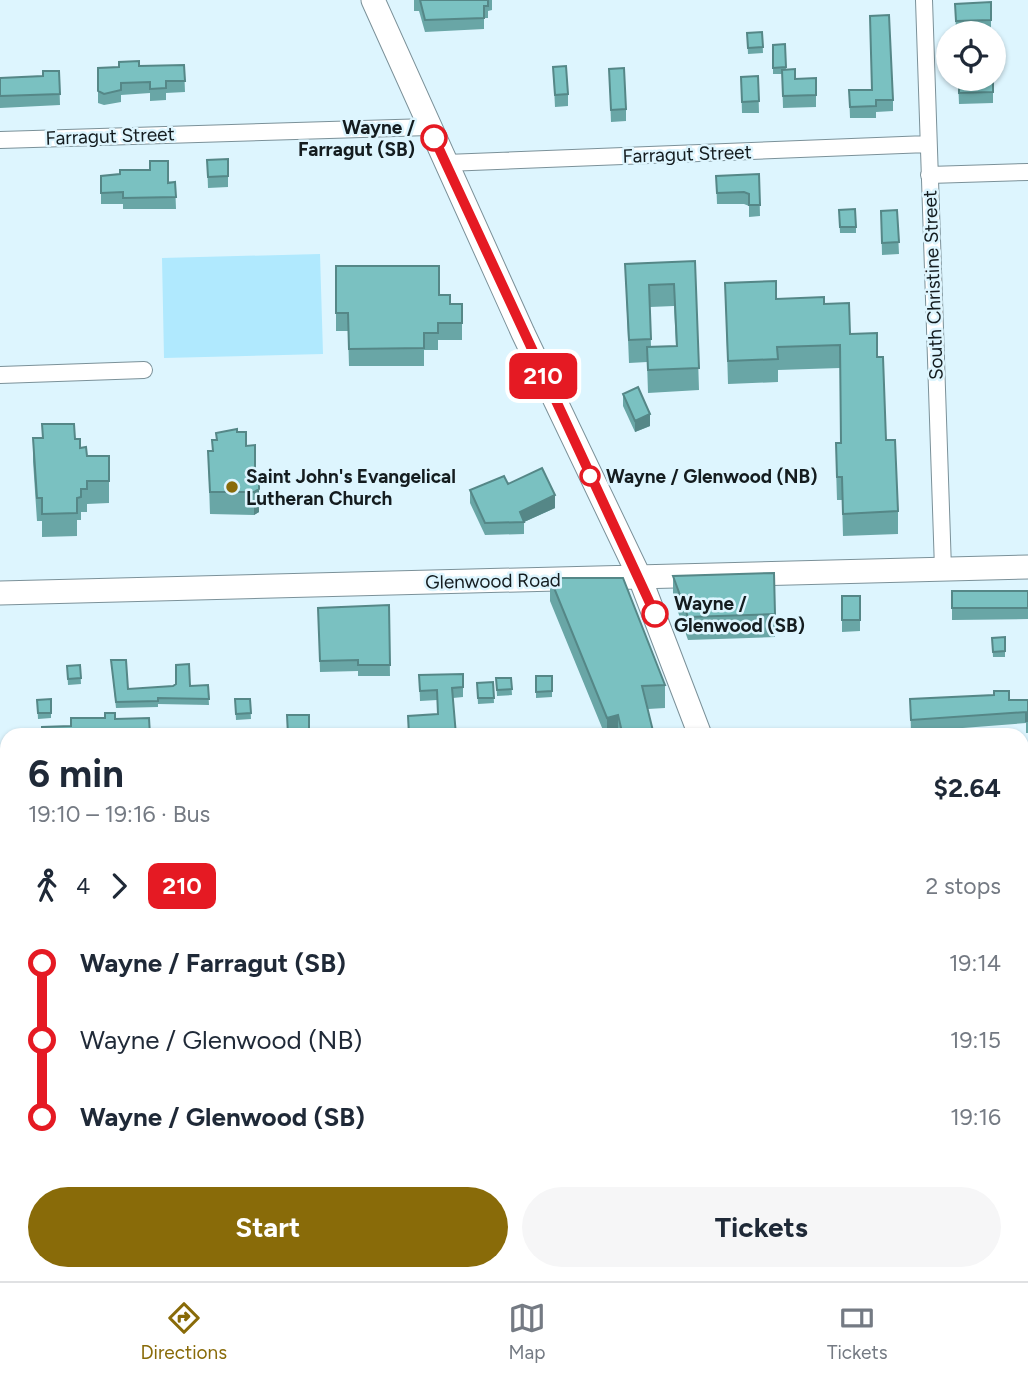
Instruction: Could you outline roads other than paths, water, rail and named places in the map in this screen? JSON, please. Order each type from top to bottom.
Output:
[{"type":"street","points":[[373,0],[523,333],[640,578],[697,728]]},
{"type":"street","name":"South Christine Street","points":[[924,0],[943,569]]},
{"type":"street","name":"Farragut Street","points":[[0,140],[429,127]]},
{"type":"street","name":"Farragut Street","points":[[446,163],[928,144]]},
{"type":"street","points":[[929,175],[1028,172]]},
{"type":"street","points":[[0,375],[144,370]]},
{"type":"street","name":"Glenwood Road","points":[[0,593],[1028,567]]},
{"type":"place","name":"Wayne / Farragut (SB)","points":[[434,138]]},
{"type":"place","name":"Wayne / Glenwood (NB)","points":[[590,476]]},
{"type":"place","name":"Saint John's Evangelical Lutheran Church","points":[[232,487]]},
{"type":"place","name":"Wayne / Glenwood (SB)","points":[[655,614]]}]
